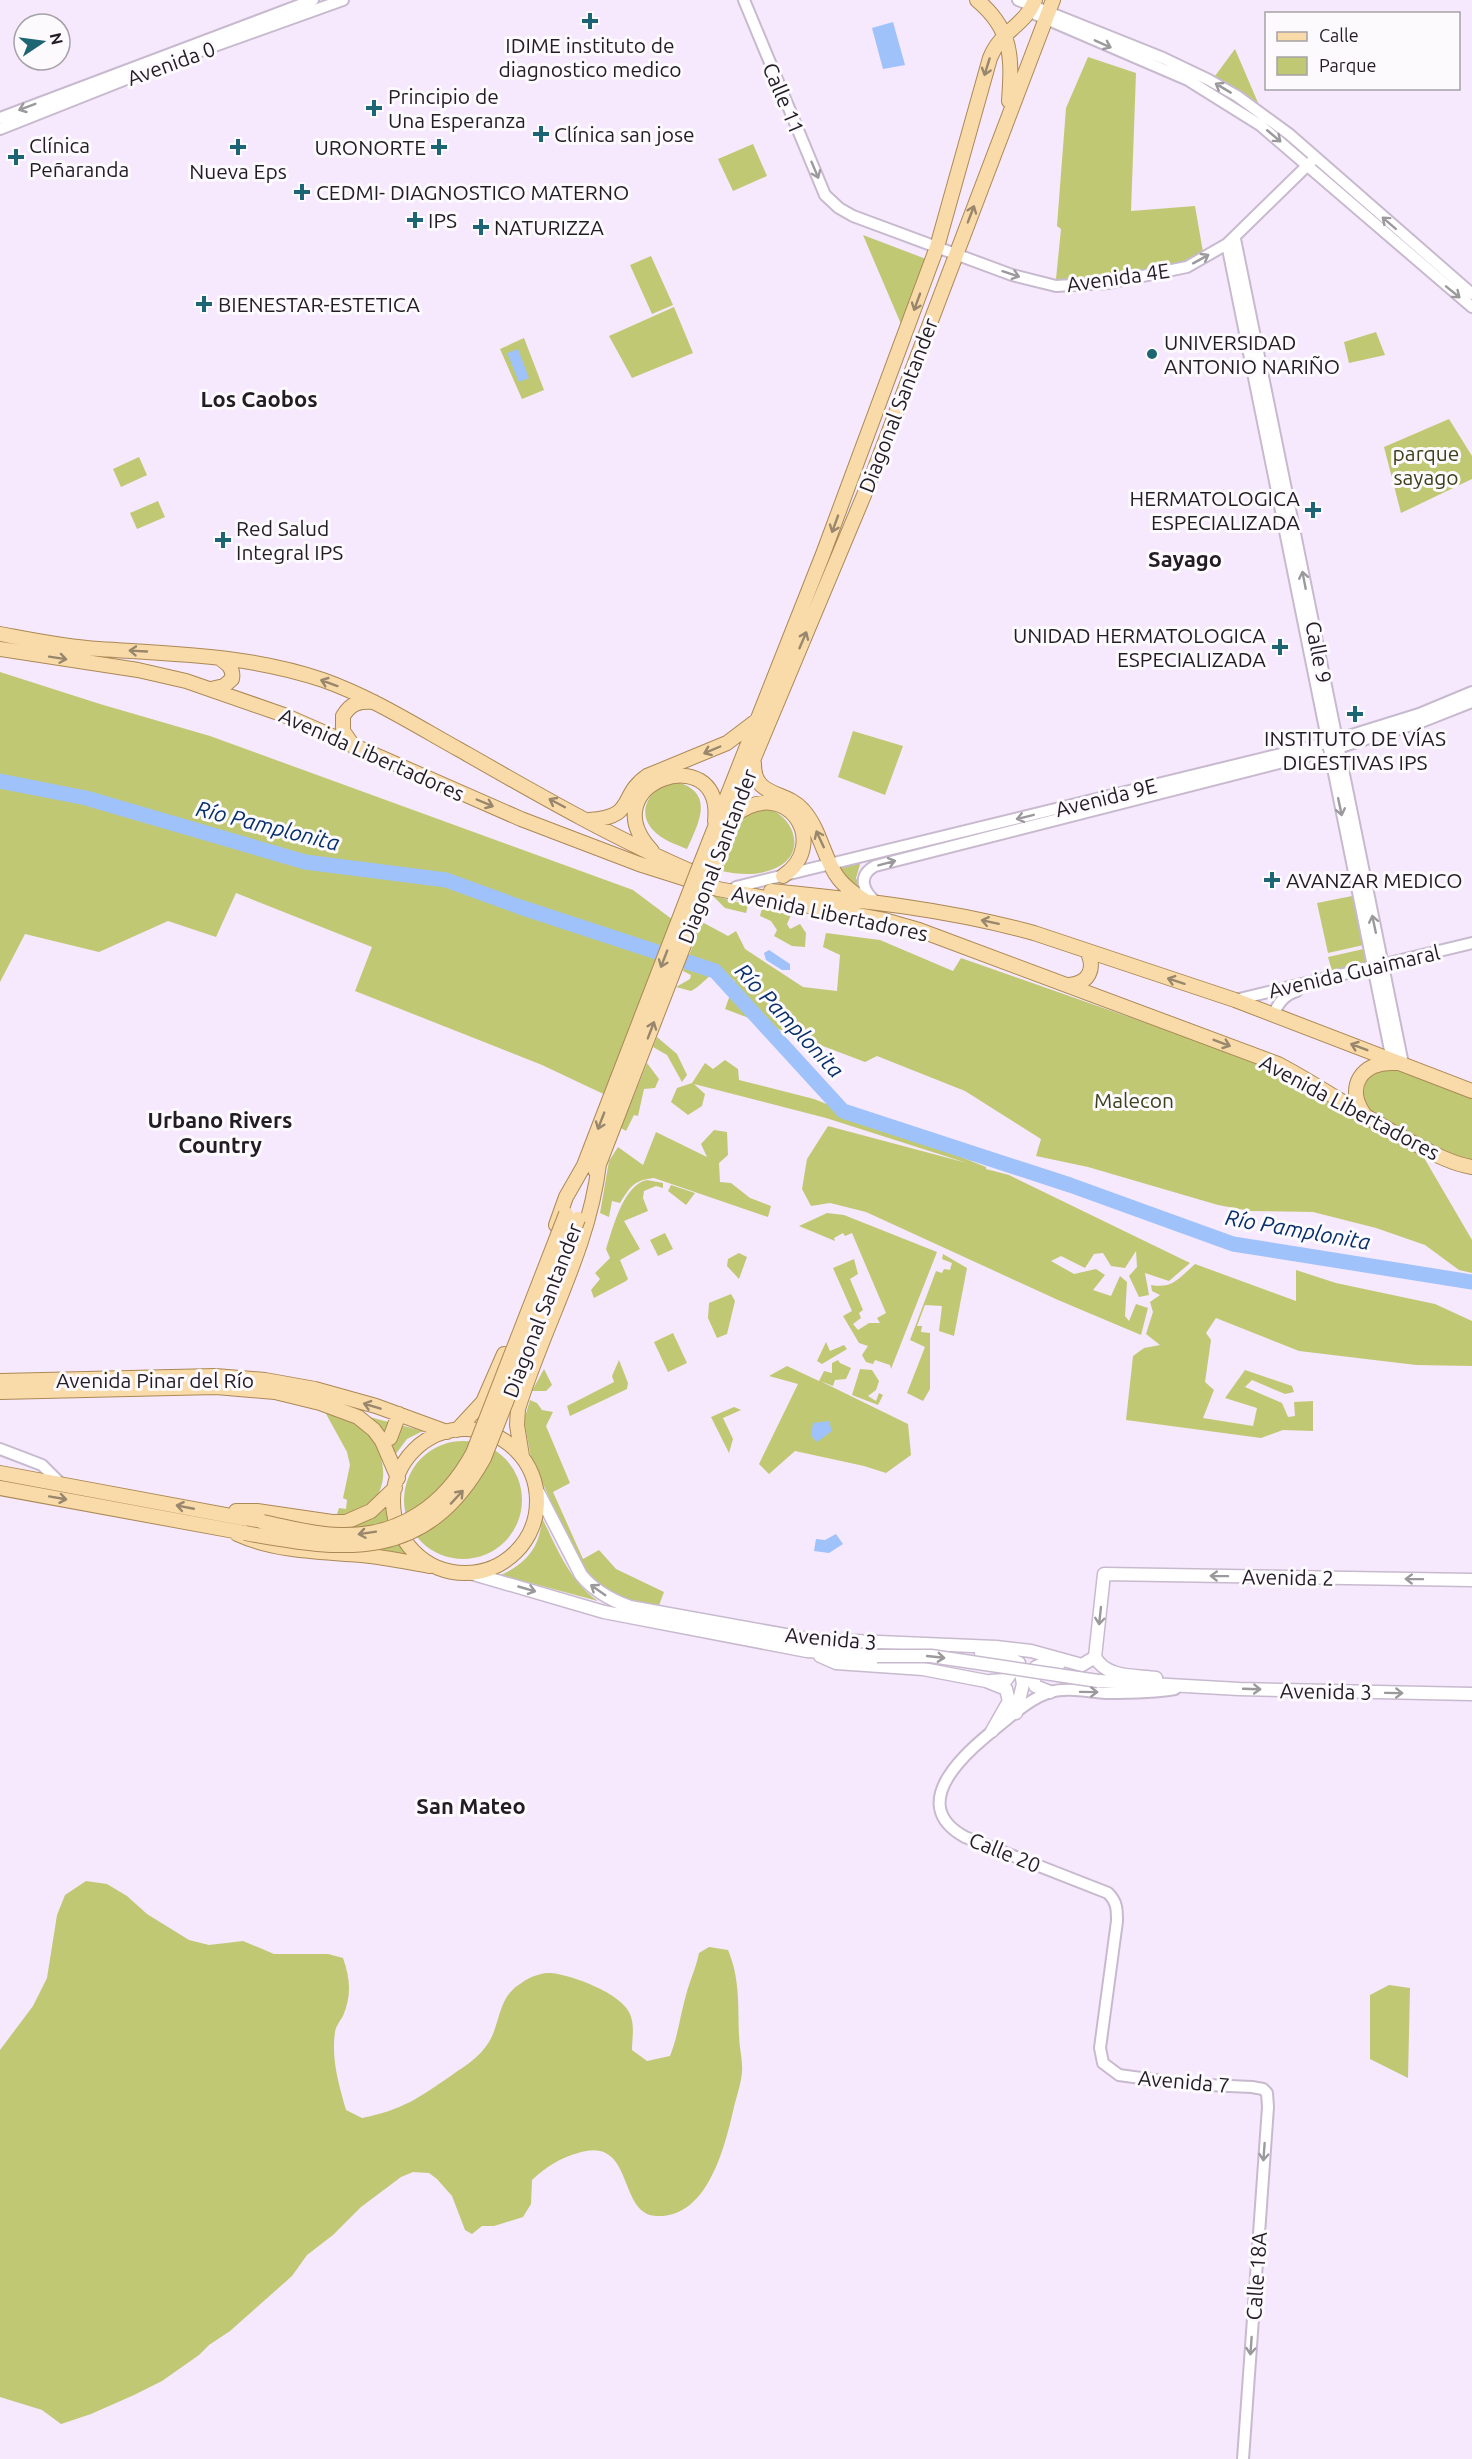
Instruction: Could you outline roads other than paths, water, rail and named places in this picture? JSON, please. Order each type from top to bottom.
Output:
[{"type":"main road","points":[[977,0],[997,19],[1009,46],[1011,70],[1007,118]]},
{"type":"main road","name":"Diagonal Santander","points":[[707,868],[712,835],[828,543],[937,247],[987,65],[995,46],[1005,33],[1033,6]]},
{"type":"main road","points":[[964,153],[961,185],[945,240],[946,246],[960,255],[1007,118],[1049,10]]},
{"type":"main road","name":"Diagonal Santander","points":[[227,1529],[326,1545],[364,1545],[383,1542],[408,1533],[433,1519],[447,1508],[472,1479],[484,1458],[592,1163],[707,868],[732,817],[754,758],[872,476],[906,386],[927,355],[960,255]]},
{"type":"main road","name":"Avenida Libertadores","points":[[0,634],[96,649],[216,657],[275,667],[309,676],[376,703],[589,820],[658,856],[711,880],[736,887],[914,907],[1002,924],[1235,1000],[1472,1091]]},
{"type":"main road","name":"Avenida Libertadores","points":[[0,649],[154,673],[211,689],[284,716],[521,819],[639,864],[718,889],[884,920],[919,930],[1278,1064],[1303,1076],[1370,1120],[1434,1154],[1472,1167]]},
{"type":"main road","points":[[211,689],[229,683],[233,675],[228,664],[216,657]]},
{"type":"main road","points":[[354,747],[343,731],[343,716],[353,704],[376,703]]},
{"type":"main road","points":[[589,820],[606,819],[616,815],[625,807],[644,779],[657,771],[727,743],[760,717]]},
{"type":"main road","points":[[754,758],[754,772],[757,781],[765,789],[801,807],[813,824],[831,866],[843,884],[871,902]]},
{"type":"main road","points":[[658,856],[642,840],[636,818],[637,806],[642,794],[659,779],[686,776],[706,788],[711,794],[715,809],[712,835]]},
{"type":"main road","points":[[732,817],[746,806],[763,801],[779,805],[793,815],[802,830],[803,849],[796,866],[783,876]]},
{"type":"main road","points":[[1069,985],[1078,984],[1086,979],[1091,971],[1091,960],[1087,951]]},
{"type":"main road","points":[[1370,1120],[1357,1104],[1358,1080],[1366,1068],[1376,1064],[1398,1062]]},
{"type":"main road","points":[[0,1473],[208,1511],[257,1511],[346,1522],[371,1511],[396,1483],[404,1465],[417,1449],[428,1440],[452,1431],[476,1412],[487,1395],[566,1197],[592,1163]]},
{"type":"main road","points":[[523,1459],[516,1425],[518,1409],[582,1236],[596,1187],[592,1163]]},
{"type":"main road","name":"Diagonal Santander","points":[[208,1511],[320,1534],[363,1534],[412,1519],[442,1497],[463,1471],[473,1453],[572,1217]]},
{"type":"main road","name":"Avenida Pinar del Río","points":[[0,1381],[241,1377],[315,1389],[452,1431]]},
{"type":"main road","name":"Avenida Pinar del Río","points":[[0,1392],[216,1387],[275,1392],[320,1403],[358,1417],[374,1430],[382,1441],[396,1483]]},
{"type":"main road","points":[[382,1441],[390,1438],[399,1414]]},
{"type":"main road","points":[[0,1488],[227,1529],[254,1542],[324,1553],[392,1559],[455,1573],[487,1570],[503,1563],[522,1545],[531,1530],[536,1514],[536,1488],[523,1459],[507,1443],[494,1435],[479,1431],[452,1431]]},
{"type":"main road","points":[[396,1483],[394,1510],[403,1537],[417,1554],[438,1568]]},
{"type":"main road","name":"Avenida 3","points":[[536,1488],[581,1575],[594,1588],[623,1604],[808,1639],[996,1647],[1031,1652],[1082,1665],[1095,1657],[1101,1667],[1111,1672],[1162,1678],[1179,1685]]},
{"type":"main road","name":"Avenida 3","points":[[470,1573],[604,1612],[807,1651],[877,1656],[931,1656],[1098,1681],[1335,1692],[1472,1694]]},
{"type":"main road","name":"Avenida 2","points":[[1095,1657],[1104,1574],[1472,1580]]},
{"type":"main road","points":[[954,1647],[1008,1658],[1019,1663],[1022,1693],[1016,1713]]},
{"type":"main road","points":[[807,1651],[836,1663],[901,1666],[986,1681],[1006,1689],[1009,1697],[1008,1706],[993,1731]]},
{"type":"main road","points":[[986,1681],[1006,1680],[1010,1676],[1015,1667],[1008,1658]]},
{"type":"main road","points":[[1050,1692],[1035,1686],[1033,1675],[1036,1667],[1043,1664],[1069,1663]]},
{"type":"street","name":"Avenida 0","points":[[0,118],[313,0]]},
{"type":"street","name":"Avenida 0","points":[[0,129],[164,64],[343,0]]},
{"type":"street","name":"Calle 11","points":[[744,0],[825,195]]},
{"type":"street","points":[[1018,0],[1049,10],[1204,89],[1260,125],[1312,162],[1472,294]]},
{"type":"street","name":"Avenida 4E","points":[[825,195],[838,208],[853,216],[1012,275],[1056,286],[1108,283],[1187,267],[1231,242],[1312,162]]},
{"type":"street","points":[[1312,162],[1472,308]]},
{"type":"street","name":"Calle 9","points":[[1231,242],[1398,1062]]},
{"type":"street","name":"Avenida 9E","points":[[736,887],[1332,745],[1419,714],[1472,692]]},
{"type":"street","name":"Avenida 9E","points":[[871,902],[863,882],[867,873],[875,866],[1421,722],[1472,702]]},
{"type":"street","name":"Avenida Guaimaral","points":[[1273,1014],[1279,1002],[1287,994],[1472,943]]},
{"type":"street","name":"Avenida Guaimaral","points":[[1235,1000],[1472,951]]},
{"type":"street","points":[[0,1449],[42,1465],[61,1484]]},
{"type":"street","points":[[1050,1692],[1166,1690],[1193,1686]]},
{"type":"street","name":"Calle 20","points":[[1050,1692],[1016,1713],[993,1731],[946,1777],[940,1799],[942,1814],[953,1829],[973,1841],[1108,1893],[1114,1899],[1117,1907],[1117,1921],[1100,2048],[1103,2063]]},
{"type":"street","name":"Avenida 7","points":[[1103,2063],[1119,2074],[1185,2084],[1252,2087],[1263,2089],[1267,2093]]},
{"type":"street","name":"Calle 18A","points":[[1243,2459],[1268,2107],[1267,2093]]},
{"type":"water","points":[[893,22],[905,65],[883,69],[872,28]]},
{"type":"water","points":[[518,349],[529,378],[519,382],[507,353]]},
{"type":"water","points":[[769,950],[790,964],[790,970],[782,970],[766,960],[764,953]]},
{"type":"water","points":[[829,1421],[832,1431],[817,1442],[811,1436],[813,1423]]},
{"type":"water","points":[[836,1534],[843,1544],[829,1553],[814,1551],[816,1539],[825,1540]]},
{"type":"waterway","name":"Río Pamplonita","points":[[0,781],[86,798],[305,862],[446,880],[520,907],[715,971],[843,1111],[1070,1185],[1233,1244],[1472,1282]]},
{"type":"place","name":"IDIME instituto de diagnostico medico","points":[[590,21]]},
{"type":"place","name":"Principio de Una Esperanza","points":[[374,108]]},
{"type":"place","name":"Clínica san jose","points":[[541,134]]},
{"type":"place","name":"Nueva Eps","points":[[238,147]]},
{"type":"place","name":"URONORTE","points":[[439,147]]},
{"type":"place","name":"Clínica Peñaranda","points":[[16,157]]},
{"type":"place","name":"CEDMI- DIAGNOSTICO MATERNO","points":[[302,192]]},
{"type":"place","name":"IPS","points":[[415,220]]},
{"type":"place","name":"NATURIZZA","points":[[481,227]]},
{"type":"place","name":"BIENESTAR-ESTETICA","points":[[204,304]]},
{"type":"place","name":"UNIVERSIDAD ANTONIO NARIÑO","points":[[1152,354]]},
{"type":"place","name":"HERMATOLOGICA ESPECIALIZADA","points":[[1313,510]]},
{"type":"place","name":"Red Salud Integral IPS","points":[[223,540]]},
{"type":"place","name":"UNIDAD HERMATOLOGICA ESPECIALIZADA","points":[[1280,647]]},
{"type":"place","name":"INSTITUTO DE VÍAS DIGESTIVAS IPS","points":[[1355,714]]},
{"type":"place","name":"AVANZAR MEDICO","points":[[1272,880]]},
{"type":"district","name":"Los Caobos","points":[[259,398]]},
{"type":"district","name":"Sayago","points":[[1185,558]]},
{"type":"district","name":"Urbano Rivers Country","points":[[220,1132]]},
{"type":"district","name":"San Mateo","points":[[471,1805]]},
{"type":"park label","name":"parque sayago","points":[[1426,465]]},
{"type":"park label","name":"Malecon","points":[[1134,1100]]}]
